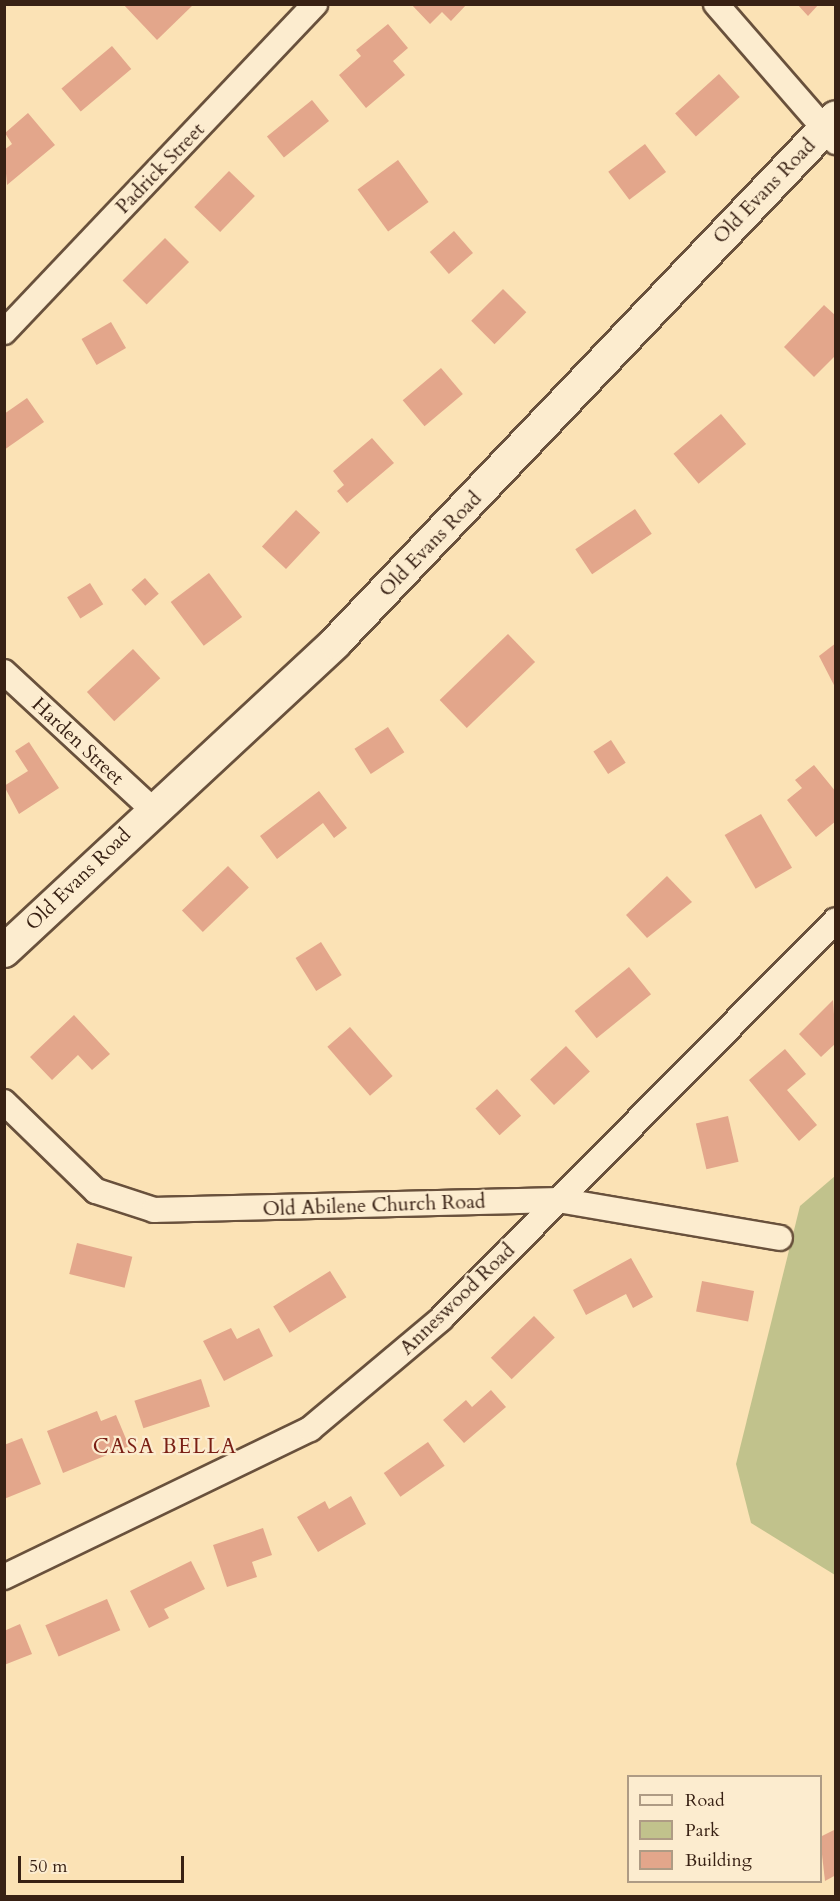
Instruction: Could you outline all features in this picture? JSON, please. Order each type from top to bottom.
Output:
[{"type":"street","name":"Padrick Street","points":[[4,332],[315,4]]},
{"type":"street","points":[[716,4],[832,129]]},
{"type":"street","name":"Old Evans Road","points":[[4,951],[152,809],[335,643],[832,129]]},
{"type":"street","name":"Harden Street","points":[[4,672],[152,809]]},
{"type":"street","name":"Anneswood Road","points":[[4,1577],[310,1429],[441,1318],[836,920]]},
{"type":"street","name":"Old Abilene Church Road","points":[[4,1102],[96,1191],[154,1210],[558,1200],[780,1238]]},
{"type":"green space","points":[[835,1176],[835,1575],[751,1523],[736,1464],[800,1206]]},
{"type":"building","points":[[123,4],[194,4],[157,40]]},
{"type":"building","points":[[411,4],[467,4],[451,21],[442,12],[430,24]]},
{"type":"building","points":[[797,4],[819,4],[808,16]]},
{"type":"building","points":[[388,24],[408,48],[393,61],[405,75],[366,108],[339,75],[361,56],[356,50]]},
{"type":"building","points":[[112,46],[131,69],[81,111],[61,88]]},
{"type":"building","points":[[719,74],[740,97],[696,137],[675,113]]},
{"type":"building","points":[[312,100],[329,121],[284,157],[267,137]]},
{"type":"building","points":[[28,113],[55,145],[7,185],[4,150],[12,144],[5,133]]},
{"type":"building","points":[[645,144],[666,172],[629,200],[608,172]]},
{"type":"building","points":[[398,160],[429,202],[388,231],[358,189]]},
{"type":"building","points":[[229,171],[255,196],[220,232],[194,207]]},
{"type":"building","points":[[454,231],[473,253],[449,274],[430,252]]},
{"type":"building","points":[[165,238],[189,262],[147,304],[123,280]]},
{"type":"building","points":[[503,289],[526,312],[495,344],[471,321]]},
{"type":"building","points":[[824,305],[836,316],[836,355],[814,377],[784,347]]},
{"type":"building","points":[[111,322],[126,348],[97,365],[82,339]]},
{"type":"building","points":[[441,368],[463,394],[425,426],[403,400]]},
{"type":"building","points":[[27,398],[44,422],[4,450],[4,414]]},
{"type":"building","points":[[721,414],[746,444],[699,484],[674,454]]},
{"type":"building","points":[[372,438],[394,463],[347,503],[337,491],[344,485],[333,471]]},
{"type":"building","points":[[635,509],[652,534],[592,574],[575,549]]},
{"type":"building","points":[[296,510],[320,533],[286,569],[262,547]]},
{"type":"building","points":[[209,573],[242,617],[204,646],[171,602]]},
{"type":"building","points":[[145,578],[159,594],[145,606],[131,590]]},
{"type":"building","points":[[90,583],[103,604],[80,619],[67,597]]},
{"type":"building","points":[[508,634],[535,662],[467,728],[440,700]]},
{"type":"building","points":[[836,643],[836,689],[819,656]]},
{"type":"building","points":[[133,649],[160,678],[114,721],[87,692]]},
{"type":"building","points":[[388,727],[404,752],[371,774],[354,749]]},
{"type":"building","points":[[611,740],[626,763],[608,774],[593,751]]},
{"type":"building","points":[[29,742],[59,788],[19,814],[4,786],[28,771],[15,751]]},
{"type":"building","points":[[814,765],[836,792],[836,821],[816,837],[787,800],[802,788],[795,780]]},
{"type":"building","points":[[319,791],[347,828],[334,838],[323,823],[277,859],[260,836]]},
{"type":"building","points":[[761,814],[792,868],[756,889],[725,835]]},
{"type":"building","points":[[228,866],[249,888],[203,932],[182,910]]},
{"type":"building","points":[[667,876],[692,902],[647,938],[626,915]]},
{"type":"building","points":[[321,942],[342,975],[316,991],[296,958]]},
{"type":"building","points":[[629,967],[651,994],[597,1038],[575,1011]]},
{"type":"building","points":[[833,1000],[836,1043],[821,1057],[799,1034]]},
{"type":"building","points":[[74,1015],[110,1054],[92,1070],[78,1055],[52,1080],[30,1057]]},
{"type":"building","points":[[350,1027],[393,1076],[370,1096],[327,1047]]},
{"type":"building","points":[[566,1046],[590,1072],[554,1105],[530,1079]]},
{"type":"building","points":[[785,1049],[806,1074],[787,1090],[817,1125],[799,1141],[749,1080]]},
{"type":"building","points":[[497,1089],[521,1116],[500,1135],[475,1108]]},
{"type":"building","points":[[728,1116],[739,1162],[706,1169],[696,1123]]},
{"type":"building","points":[[77,1243],[132,1257],[125,1288],[69,1274]]},
{"type":"building","points":[[631,1258],[653,1297],[633,1308],[626,1294],[586,1315],[573,1290]]},
{"type":"building","points":[[330,1271],[346,1297],[290,1333],[273,1307]]},
{"type":"building","points":[[702,1281],[754,1291],[748,1322],[696,1311]]},
{"type":"building","points":[[534,1316],[555,1338],[512,1379],[491,1358]]},
{"type":"building","points":[[231,1328],[237,1339],[259,1328],[273,1356],[224,1381],[203,1341]]},
{"type":"building","points":[[201,1379],[210,1407],[143,1428],[134,1401]]},
{"type":"building","points":[[491,1390],[506,1407],[464,1443],[443,1420],[466,1400],[472,1407]]},
{"type":"building","points":[[97,1411],[101,1421],[116,1415],[129,1446],[63,1473],[47,1431]]},
{"type":"building","points":[[22,1438],[41,1484],[4,1499],[4,1445]]},
{"type":"building","points":[[428,1442],[445,1466],[400,1497],[384,1473]]},
{"type":"building","points":[[351,1496],[366,1524],[318,1552],[297,1517],[325,1501],[329,1509]]},
{"type":"building","points":[[263,1528],[272,1555],[252,1562],[257,1577],[227,1587],[213,1545]]},
{"type":"building","points":[[191,1561],[205,1589],[164,1609],[169,1618],[149,1628],[130,1591]]},
{"type":"building","points":[[107,1599],[120,1630],[59,1656],[45,1625]]},
{"type":"building","points":[[20,1624],[32,1654],[4,1665],[4,1631]]},
{"type":"building","points":[[836,1829],[836,1875],[825,1881],[822,1855],[822,1836]]},
{"type":"district","name":"CASA BELLA","points":[[165,1447]]}]
